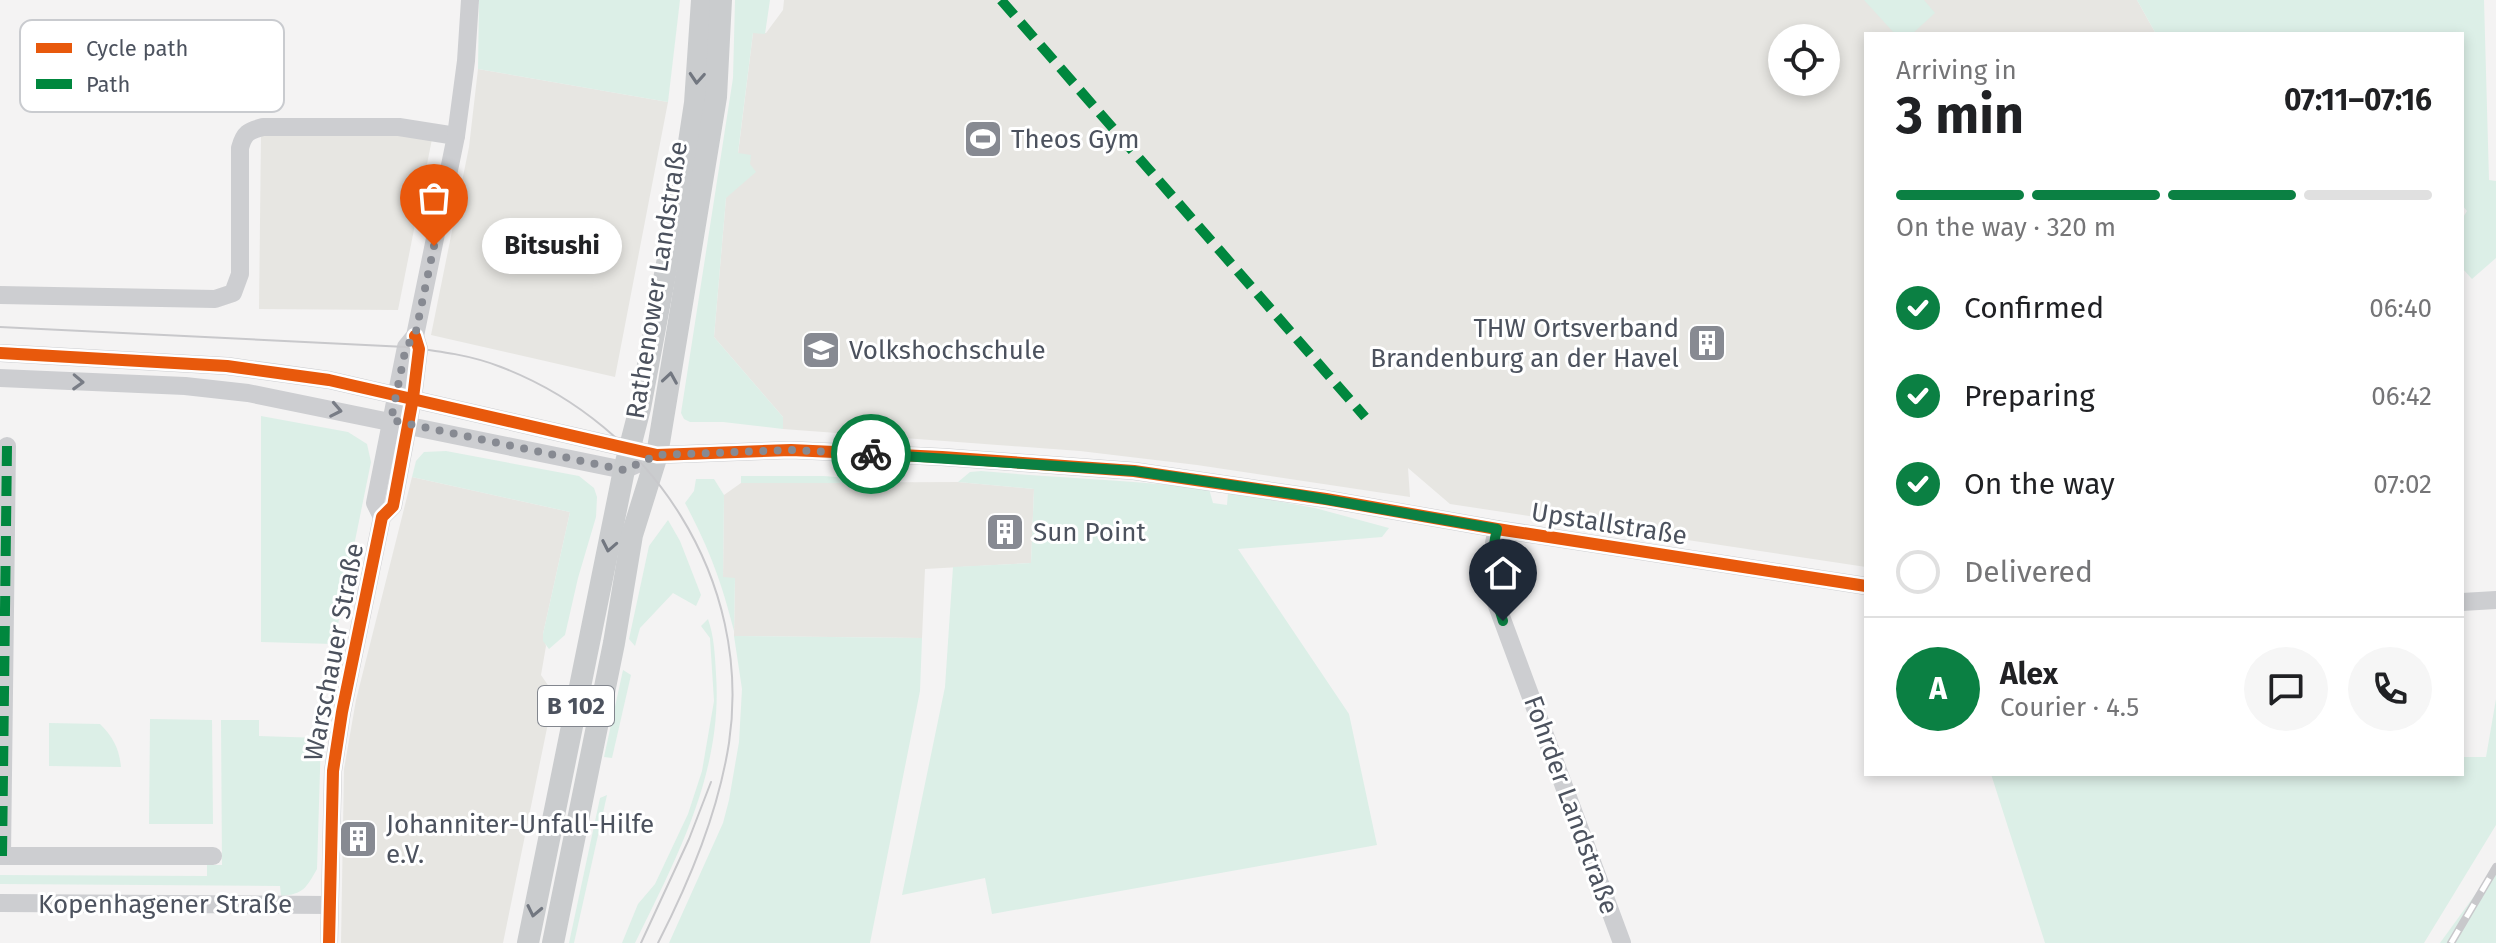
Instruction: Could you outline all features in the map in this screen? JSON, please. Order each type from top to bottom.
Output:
[{"type":"main road","name":"Rathenower Landstraße","points":[[528,943],[686,162],[695,103],[702,0]]},
{"type":"main road","name":"Rathenower Landstraße","points":[[553,943],[614,643],[632,535],[657,455],[716,97],[721,0]]},
{"type":"street","name":"Warschauer Straße","points":[[329,943],[333,771],[382,517],[393,506],[400,422],[419,349],[415,336],[456,136],[470,0]]},
{"type":"street","points":[[0,295],[215,299],[233,293],[240,274],[240,148],[243,135],[249,130],[263,127],[399,127],[456,136]]},
{"type":"street","name":"Upstallstraße","points":[[0,353],[227,366],[329,380],[657,455],[791,450],[1065,465],[1235,485],[1864,586]]},
{"type":"street","points":[[0,378],[185,386],[248,393],[624,470]]},
{"type":"street","name":"Kopenhagener Straße","points":[[7,446],[1,856],[213,856]]},
{"type":"street","name":"Upstallstraße","points":[[624,470],[657,455]]},
{"type":"street","name":"Fohrder Landstraße","points":[[1497,529],[1492,592],[1622,943]]},
{"type":"street","points":[[2464,602],[2496,600]]},
{"type":"street","name":"Kopenhagener Straße","points":[[0,903],[329,905]]},
{"type":"shaded area","points":[[479,0],[680,0],[668,102],[478,69]]},
{"type":"shaded area","points":[[735,0],[770,0],[765,34],[753,33],[738,153],[751,155],[750,164],[756,172],[726,198],[714,337],[783,417],[783,429],[723,422],[690,422],[681,413],[733,78]]},
{"type":"shaded area","points":[[784,0],[2137,0],[2155,32],[1864,32],[1864,567],[1450,504],[1408,468],[1410,497],[1080,451],[783,429],[783,417],[714,337],[726,198],[738,154],[753,33],[766,33],[783,10]]},
{"type":"shaded area","points":[[1864,0],[1924,0],[1935,13],[1914,32],[1893,32]]},
{"type":"shaded area","points":[[2137,0],[2484,0],[2489,180],[2496,181],[2496,258],[2472,279],[2464,270],[2464,216],[2467,211],[2464,207],[2464,32],[2155,32]]},
{"type":"shaded area","points":[[478,69],[668,102],[615,377],[431,335],[469,147]]},
{"type":"shaded area","points":[[390,134],[432,139],[398,310],[259,309],[261,135]]},
{"type":"shaded area","points":[[261,416],[348,432],[367,444],[371,462],[334,644],[261,642]]},
{"type":"shaded area","points":[[446,451],[579,476],[594,488],[596,517],[565,635],[549,649],[543,641],[543,634],[570,512],[412,477],[416,461],[424,452]]},
{"type":"shaded area","points":[[970,472],[1209,489],[1213,503],[1227,505],[1228,492],[1315,508],[1389,528],[1382,537],[1238,549],[1349,714],[1377,845],[992,914],[985,878],[902,895],[945,687],[953,567],[1031,563],[1034,489],[958,482]]},
{"type":"shaded area","points":[[741,476],[824,476],[905,483],[741,483]]},
{"type":"shaded area","points":[[412,477],[570,512],[543,634],[546,646],[541,675],[554,694],[503,943],[341,943],[344,769],[356,700]]},
{"type":"shaded area","points":[[696,479],[714,479],[724,495],[723,577],[735,578],[734,631],[714,566],[685,503],[694,491]]},
{"type":"shaded area","points":[[958,482],[1034,489],[1031,563],[925,569],[922,638],[734,636],[735,578],[723,578],[724,495],[741,483]]},
{"type":"shaded area","points":[[668,520],[680,541],[701,595],[696,606],[673,593],[640,628],[635,646],[629,639],[649,546]]},
{"type":"shaded area","points":[[708,619],[715,653],[716,710],[705,780],[681,846],[635,943],[622,943],[638,904],[655,884],[688,814],[702,771],[714,701],[710,638],[701,626]]},
{"type":"shaded area","points":[[734,636],[922,638],[920,691],[870,943],[669,943],[723,823],[729,800],[739,742],[742,689]]},
{"type":"shaded area","points":[[623,670],[631,675],[612,758],[604,757]]},
{"type":"shaded area","points":[[2496,699],[2496,825],[2424,943],[2045,943],[1992,776],[2464,776],[2464,757],[2486,757]]},
{"type":"shaded area","points":[[150,719],[212,720],[213,824],[149,824]]},
{"type":"shaded area","points":[[221,720],[259,720],[259,736],[321,738],[317,869],[304,889],[281,896],[280,886],[0,884],[0,875],[207,876],[207,865],[222,865]]},
{"type":"shaded area","points":[[49,723],[100,724],[115,743],[121,767],[49,766]]},
{"type":"shaded area","points":[[607,795],[574,943],[569,943],[600,798]]},
{"type":"shaded area","points":[[2496,866],[2496,943],[2440,943]]},
{"type":"tram line","points":[[0,327],[406,347],[442,352],[501,367],[555,393],[604,427],[646,468],[681,516],[707,568],[725,624],[732,682],[729,743],[718,795],[692,870],[658,943]]},
{"type":"tram line","points":[[641,943],[689,839],[711,782]]},
{"type":"railway","points":[[2451,943],[2496,867]]},
{"type":"marked path","points":[[1001,0],[1365,417]]},
{"type":"marked path","points":[[2,856],[7,446]]},
{"type":"cycle path","points":[[329,943],[333,771],[382,517],[393,506],[413,398],[419,349],[415,336]]},
{"type":"cycle path","points":[[0,353],[227,366],[329,380],[657,455],[791,450],[1134,471],[1864,586]]},
{"type":"way so far","points":[[434,246],[415,336],[406,347],[391,420],[624,470],[657,455],[791,450],[871,454]]},
{"type":"place","name":"Theos Gym","points":[[983,139]]},
{"type":"place","name":"Bitsushi","points":[[434,246]]},
{"type":"place","name":"THW Ortsverband Brandenburg an der Havel","points":[[1707,343]]},
{"type":"place","name":"Volkshochschule","points":[[821,350]]},
{"type":"place","name":"Sun Point","points":[[1005,532]]},
{"type":"place","name":"Johanniter-Unfall-Hilfe e.V.","points":[[358,839]]},
{"type":"route","points":[[871,454],[1134,471],[1300,495],[1497,529],[1492,592],[1503,621]]}]
